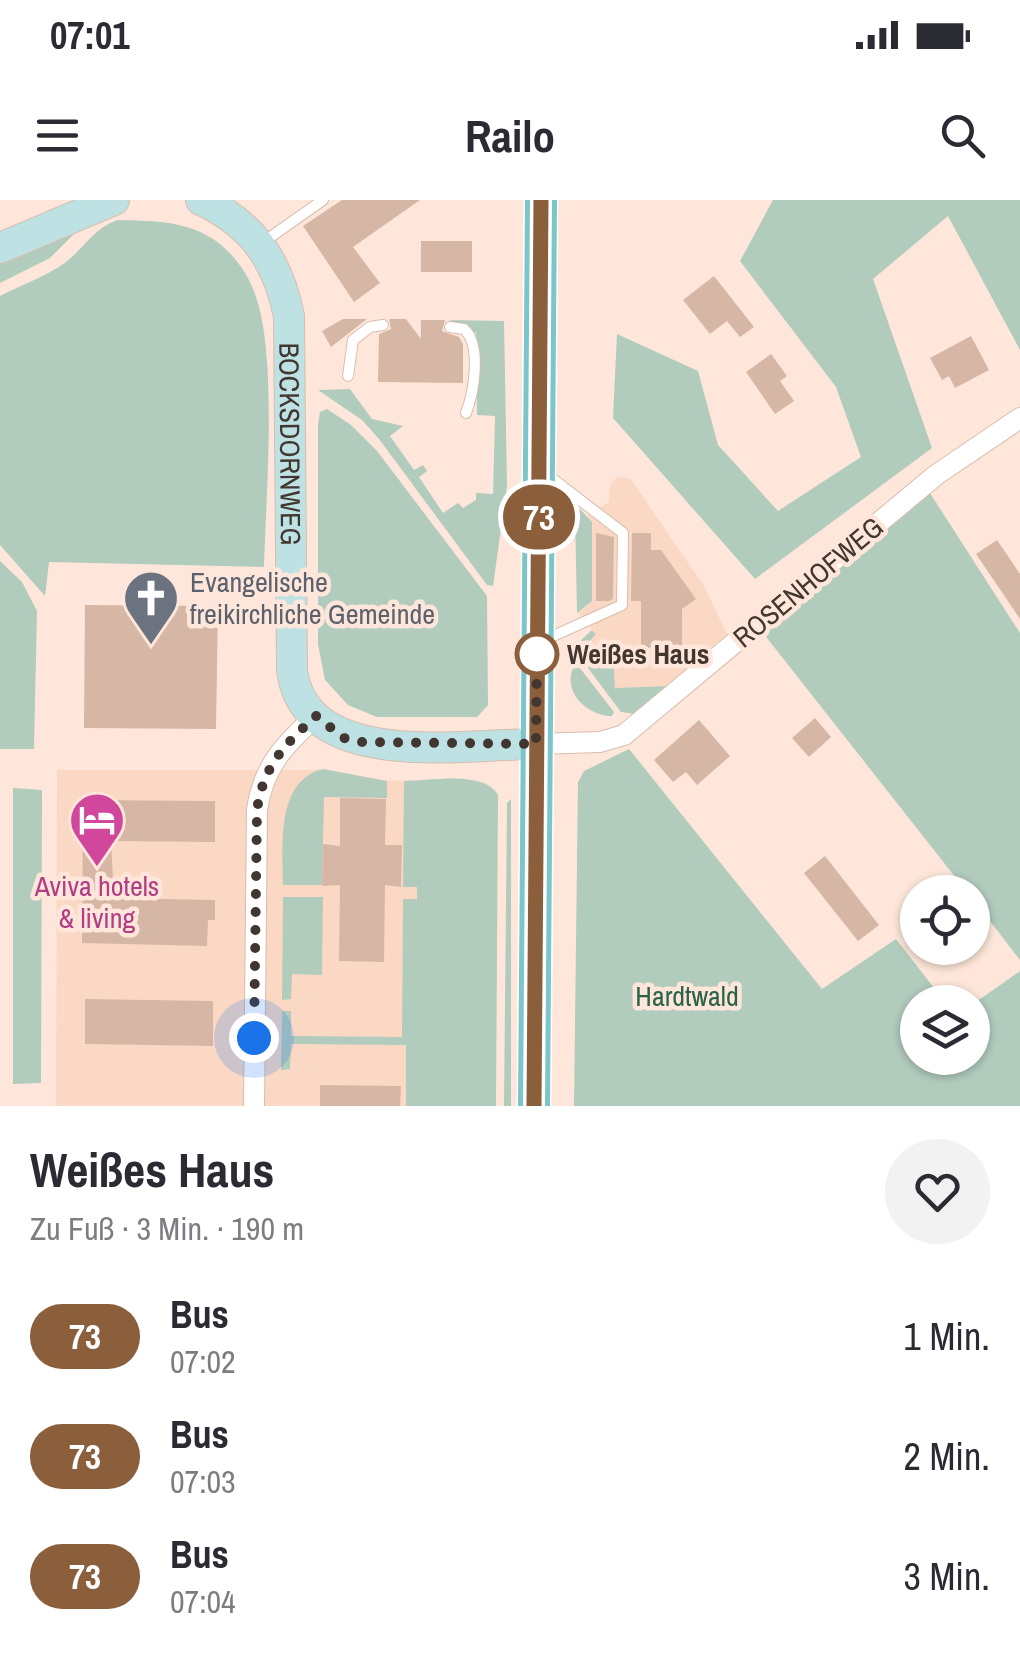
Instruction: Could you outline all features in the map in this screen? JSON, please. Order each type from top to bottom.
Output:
[{"type":"main road","points":[[0,248],[114,200]]},
{"type":"main road","name":"BOCKSDORNWEG","points":[[201,200],[241,224],[261,243],[278,271],[290,316],[292,670],[302,700],[316,716]]},
{"type":"main road","points":[[534,1106],[541,200]]},
{"type":"main road","points":[[316,716],[344,738],[359,742],[536,744]]},
{"type":"street","name":"ROSENHOFWEG","points":[[536,744],[600,742],[624,735],[936,476],[1020,418]]},
{"type":"street","points":[[254,1106],[257,810],[261,780],[275,756],[316,716]]},
{"type":"lane","points":[[261,243],[323,200]]},
{"type":"lane","points":[[348,376],[353,340],[370,328],[383,326]]},
{"type":"lane","points":[[450,327],[464,329],[474,342],[472,398],[466,413]]},
{"type":"lane","points":[[537,643],[622,605],[623,533],[570,488],[540,470]]},
{"type":"shaded area","points":[[617,477],[630,478],[704,586],[727,634],[668,686],[614,688],[612,655],[600,664],[584,646],[596,634],[578,613],[592,601],[592,522],[587,516],[609,502],[610,484]]},
{"type":"shaded area","points":[[57,770],[328,770],[365,780],[418,781],[415,1106],[56,1106]]},
{"type":"green space","points":[[773,200],[1020,200],[1020,350],[948,216],[873,279],[932,448],[755,579],[613,418],[617,334],[698,371],[718,445],[778,511],[861,457],[836,387],[740,261]]},
{"type":"green space","points":[[117,220],[167,223],[202,233],[234,258],[254,291],[263,327],[269,394],[264,567],[49,562],[45,596],[0,545],[0,296],[57,268],[98,231]]},
{"type":"green space","points":[[83,225],[50,258],[0,283],[0,260]]},
{"type":"green space","points":[[449,320],[504,321],[507,485],[493,586],[487,585],[379,439],[362,420],[318,390],[350,389],[372,419],[403,426],[390,436],[414,470],[423,465],[427,471],[419,477],[443,513],[458,503],[463,508],[476,500],[476,493],[493,494],[495,416],[477,415],[476,333]]},
{"type":"green space","points":[[327,409],[351,425],[377,451],[487,596],[488,705],[477,717],[377,717],[348,705],[325,680],[318,644],[318,425],[320,412]]},
{"type":"green space","points":[[928,490],[1020,633],[1020,960],[990,921],[990,875],[954,875],[763,633]]},
{"type":"green space","points":[[579,508],[592,522],[592,601],[577,613],[575,511]]},
{"type":"green space","points":[[0,561],[22,582],[37,611],[34,749],[0,749]]},
{"type":"green space","points":[[592,630],[596,634],[585,646],[600,664],[613,654],[615,688],[668,686],[635,714],[621,712],[573,648]]},
{"type":"green space","points":[[576,663],[614,712],[612,716],[593,711],[578,699],[571,682]]},
{"type":"green space","name":"Hardtwald","points":[[629,749],[822,989],[896,939],[900,944],[900,965],[916,965],[932,985],[900,985],[900,1075],[990,1075],[990,992],[1020,971],[1020,1106],[574,1106],[578,782],[584,771]]},
{"type":"green space","points":[[323,769],[387,781],[387,798],[324,797],[322,885],[283,885],[283,835],[289,801],[296,787]]},
{"type":"green space","points":[[469,780],[491,787],[498,795],[496,1106],[406,1106],[406,1045],[291,1044],[290,1069],[281,1070],[282,1011],[291,1011],[291,1036],[402,1037],[403,899],[417,899],[417,887],[403,887],[404,781]]},
{"type":"green space","points":[[13,788],[42,790],[41,1083],[13,1084]]},
{"type":"green space","points":[[511,799],[511,1106],[504,1106],[507,803]]},
{"type":"green space","points":[[283,897],[323,897],[322,975],[292,974],[291,999],[282,1000]]},
{"type":"building","points":[[342,200],[420,200],[353,247],[380,283],[354,302],[303,226]]},
{"type":"building","points":[[421,241],[472,241],[472,272],[421,272]]},
{"type":"building","points":[[714,276],[754,327],[740,337],[727,321],[710,334],[683,300]]},
{"type":"building","points":[[343,319],[367,319],[331,347],[322,331]]},
{"type":"building","points":[[389,319],[406,319],[421,339],[421,320],[445,320],[442,331],[459,337],[463,344],[463,383],[378,382],[379,334],[391,329]]},
{"type":"building","points":[[971,336],[989,370],[955,388],[949,376],[942,380],[930,358]]},
{"type":"building","points":[[771,354],[787,376],[780,381],[794,401],[775,414],[746,372]]},
{"type":"building","points":[[596,533],[614,537],[613,599],[609,601],[596,601]]},
{"type":"building","points":[[632,533],[651,533],[651,550],[661,550],[696,599],[682,609],[682,647],[641,648],[641,601],[631,601]]},
{"type":"building","points":[[997,540],[1020,574],[1020,619],[976,554]]},
{"type":"building","name":"Evangelische freikirchliche Gemeinde","points":[[85,605],[218,606],[216,729],[84,728]]},
{"type":"building","points":[[815,718],[831,737],[809,757],[792,738]]},
{"type":"building","points":[[699,720],[730,756],[697,785],[686,772],[673,782],[654,760]]},
{"type":"building","points":[[340,798],[386,799],[385,845],[402,845],[401,887],[385,885],[384,962],[339,961],[340,885],[322,886],[323,844],[340,846]]},
{"type":"building","name":"Aviva hotels & living","points":[[83,800],[215,801],[215,842],[111,841],[114,898],[215,900],[215,920],[208,920],[207,946],[82,943]]},
{"type":"building","points":[[825,856],[879,925],[858,941],[804,873]]},
{"type":"building","points":[[85,999],[213,1001],[213,1046],[85,1044]]},
{"type":"building","points":[[320,1085],[401,1086],[400,1106],[320,1106]]},
{"type":"bus line","name":"73","points":[[534,1106],[541,200]]},
{"type":"place","name":"Evangelische freikirchliche Gemeinde","points":[[151,647]]},
{"type":"place","name":"Weißes Haus","points":[[537,654]]},
{"type":"place","name":"Aviva hotels & living","points":[[97,869]]},
{"type":"route","points":[[254,1038],[257,810],[261,780],[275,756],[316,716],[344,738],[359,742],[536,744],[537,643],[537,654]]}]
